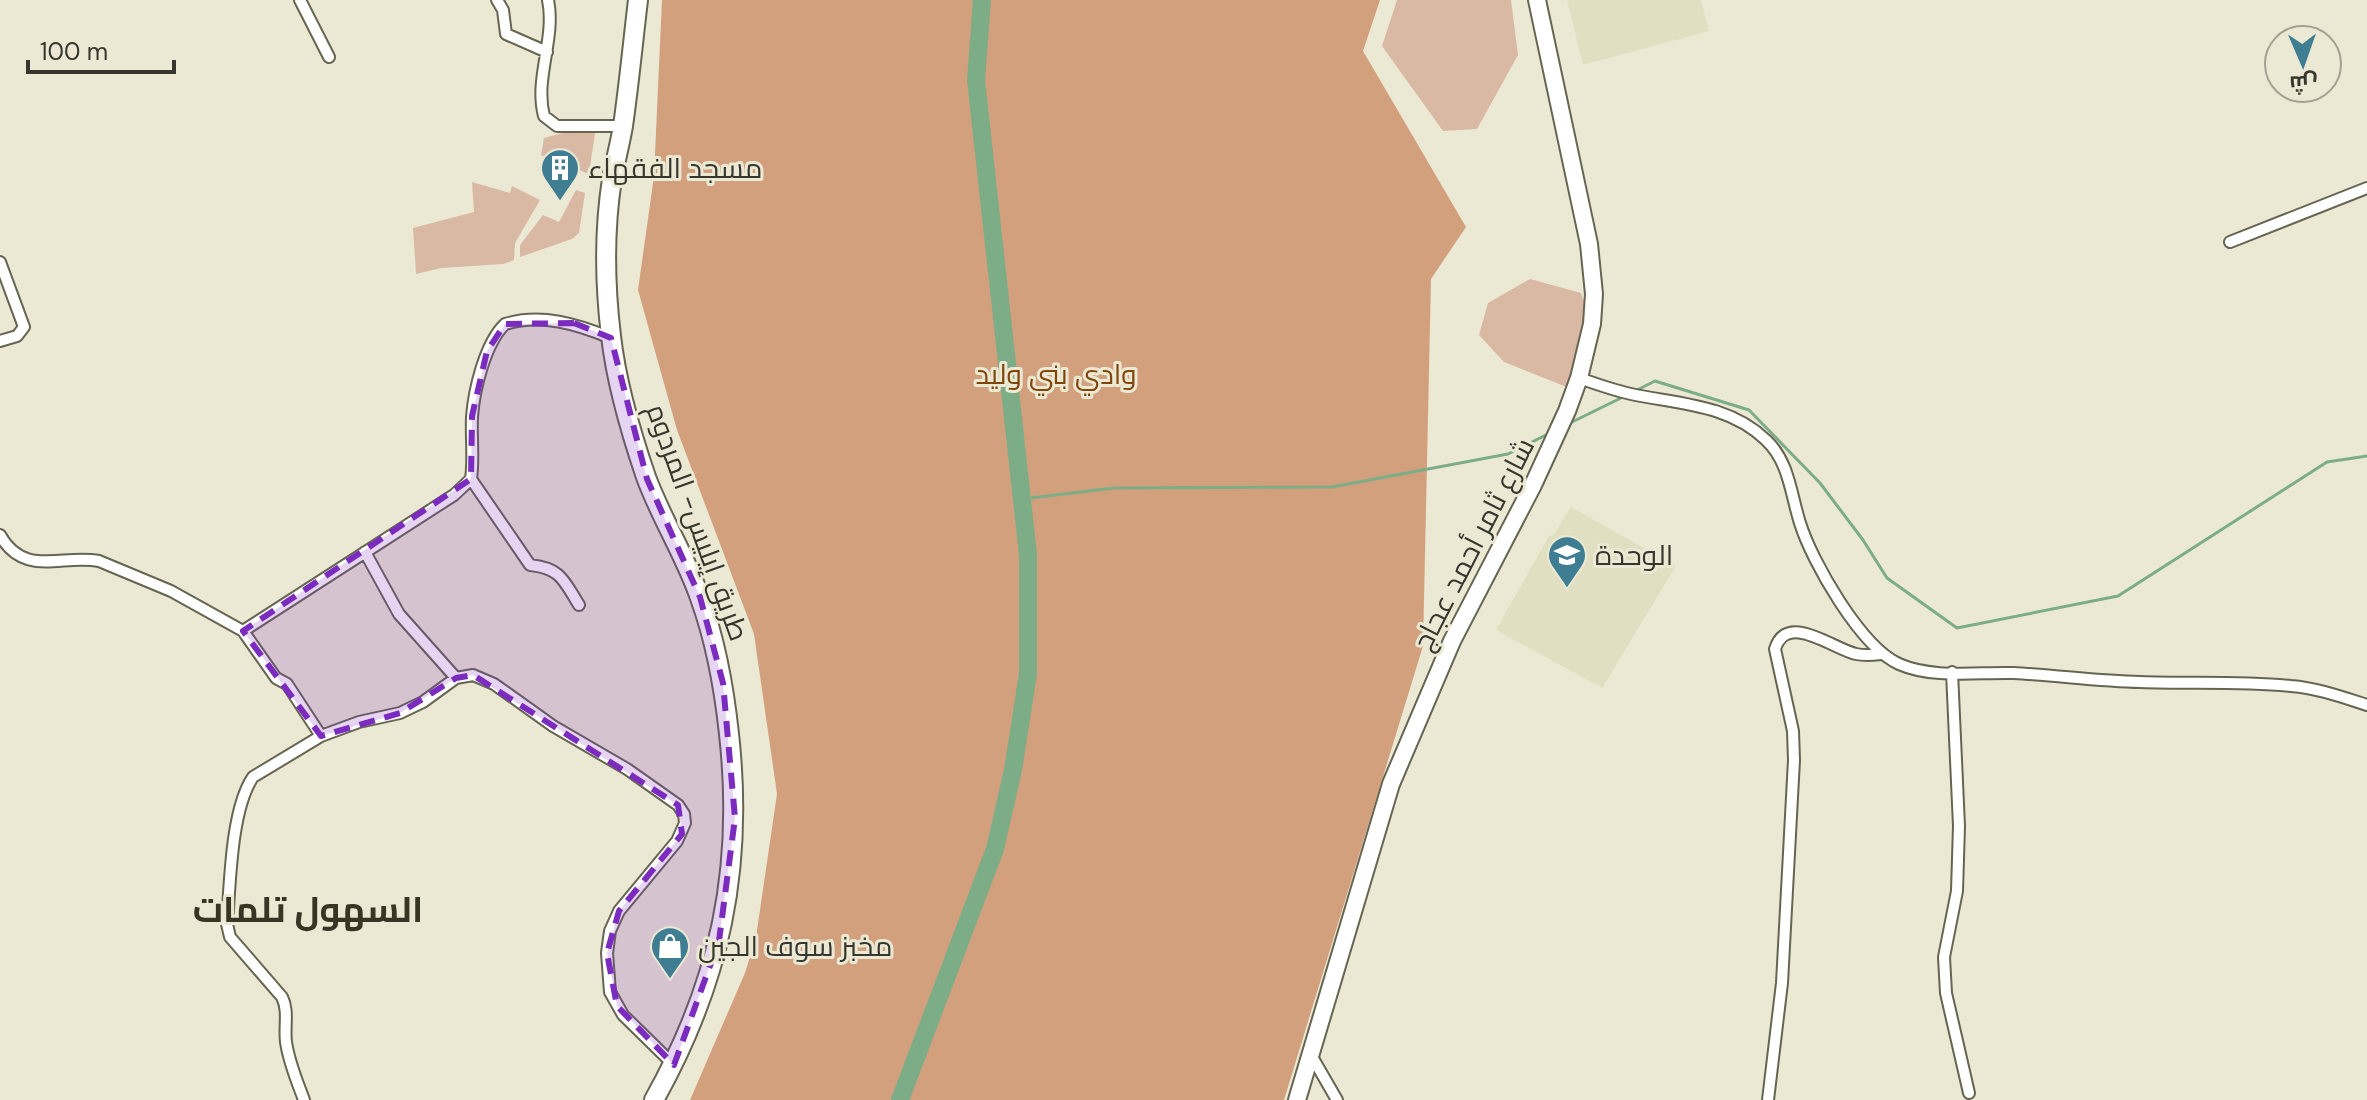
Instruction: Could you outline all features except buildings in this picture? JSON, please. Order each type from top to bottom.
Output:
[{"type":"highway","name":"طريق إيليس- المردوم","points":[[638,0],[623,126],[612,182],[607,280],[611,338],[630,425],[647,479],[682,553],[714,638],[723,683],[735,818],[733,864],[719,941],[704,992],[674,1065],[654,1100]]},
{"type":"main road","name":"شارع ثامر أحمد عجاج","points":[[1297,1100],[1391,784],[1452,641],[1533,485],[1579,378],[1594,312],[1591,259],[1537,0]]},
{"type":"street","points":[[300,0],[329,57]]},
{"type":"street","points":[[497,0],[503,10],[506,34],[547,52]]},
{"type":"street","points":[[548,0],[550,18],[542,109],[548,121],[557,126],[623,126]]},
{"type":"street","points":[[2230,242],[2367,188]]},
{"type":"street","points":[[0,262],[24,327],[17,336],[0,341]]},
{"type":"street","points":[[243,631],[454,495],[471,479],[474,461],[472,416],[487,351],[500,329],[513,321],[547,320],[574,323],[611,338]]},
{"type":"street","points":[[1579,378],[1629,394],[1706,406],[1739,421],[1767,440],[1783,465],[1807,541],[1856,624],[1882,654],[1912,668],[2149,683],[2291,686],[2318,690],[2367,705]]},
{"type":"street","points":[[471,479],[530,565],[553,570],[561,576],[579,605]]},
{"type":"street","points":[[0,535],[5,544],[25,559],[42,562],[99,561],[171,591],[243,631],[276,678],[287,684],[321,736]]},
{"type":"street","points":[[365,552],[399,614],[456,678]]},
{"type":"street","points":[[1768,1100],[1782,983],[1794,760],[1793,731],[1775,649],[1783,636],[1801,633],[1856,654],[1882,654]]},
{"type":"street","points":[[1952,672],[1959,826],[1957,891],[1944,957],[1946,993],[1969,1093]]},
{"type":"street","points":[[304,1100],[289,1060],[284,1023],[287,1008],[282,997],[230,937],[227,924],[238,814],[247,786],[253,777],[321,736],[359,722],[400,713],[423,702],[456,678],[473,675],[494,684],[553,726],[627,769],[678,805],[684,814],[682,834],[619,911],[610,931],[607,953],[610,992],[617,1006],[639,1033],[674,1065]]},
{"type":"street","points":[[1310,1053],[1337,1100]]},
{"type":"highlighted area","points":[[574,323],[611,338],[647,479],[700,597],[723,683],[735,818],[719,941],[674,1065],[617,1006],[607,953],[619,911],[682,834],[678,805],[473,675],[456,678],[400,713],[321,736],[243,631],[471,479],[472,416],[487,351],[505,324]]},
{"type":"shaded area","points":[[1397,0],[1511,0],[1518,55],[1477,129],[1443,131],[1382,46]]},
{"type":"shaded area","points":[[1567,0],[1701,0],[1709,31],[1583,65]]},
{"type":"shaded area","points":[[591,129],[595,133],[589,174],[541,155],[544,138]]},
{"type":"shaded area","points":[[472,182],[510,193],[512,186],[540,200],[515,243],[514,260],[503,264],[441,268],[416,274],[413,228],[474,212]]},
{"type":"shaded area","points":[[576,190],[585,193],[579,233],[572,239],[520,257],[520,245],[543,215],[559,222]]},
{"type":"shaded area","points":[[1530,279],[1581,293],[1586,308],[1569,388],[1504,362],[1479,335],[1488,303]]},
{"type":"shaded area","points":[[1571,507],[1676,566],[1602,688],[1496,630],[1549,536],[1555,533]]},
{"type":"green space","name":"وادي بني وليد","points":[[662,0],[1380,0],[1363,51],[1466,227],[1431,279],[1423,646],[1284,1100],[690,1100],[745,973],[756,937],[777,794],[754,634],[677,430],[638,290],[654,176]]},
{"type":"waterway","name":"وادي بني وليد","points":[[900,1100],[995,849],[1013,770],[1028,674],[1028,555],[976,80],[982,0]]},
{"type":"waterway","points":[[1633,392],[1655,381],[1749,410],[1820,483],[1887,578],[1957,628],[2118,596],[2327,462],[2367,456]]},
{"type":"waterway","points":[[1570,423],[1623,397]]},
{"type":"waterway","points":[[1022,499],[1114,488],[1332,487],[1508,454],[1548,434]]},
{"type":"place","name":"مسجد الفقهاء","points":[[560,202]]},
{"type":"place","name":"الوحدة","points":[[1567,589]]},
{"type":"place","name":"مخبز سوف الجين","points":[[670,980]]},
{"type":"district","name":"السهول تلمات","points":[[308,909]]}]
